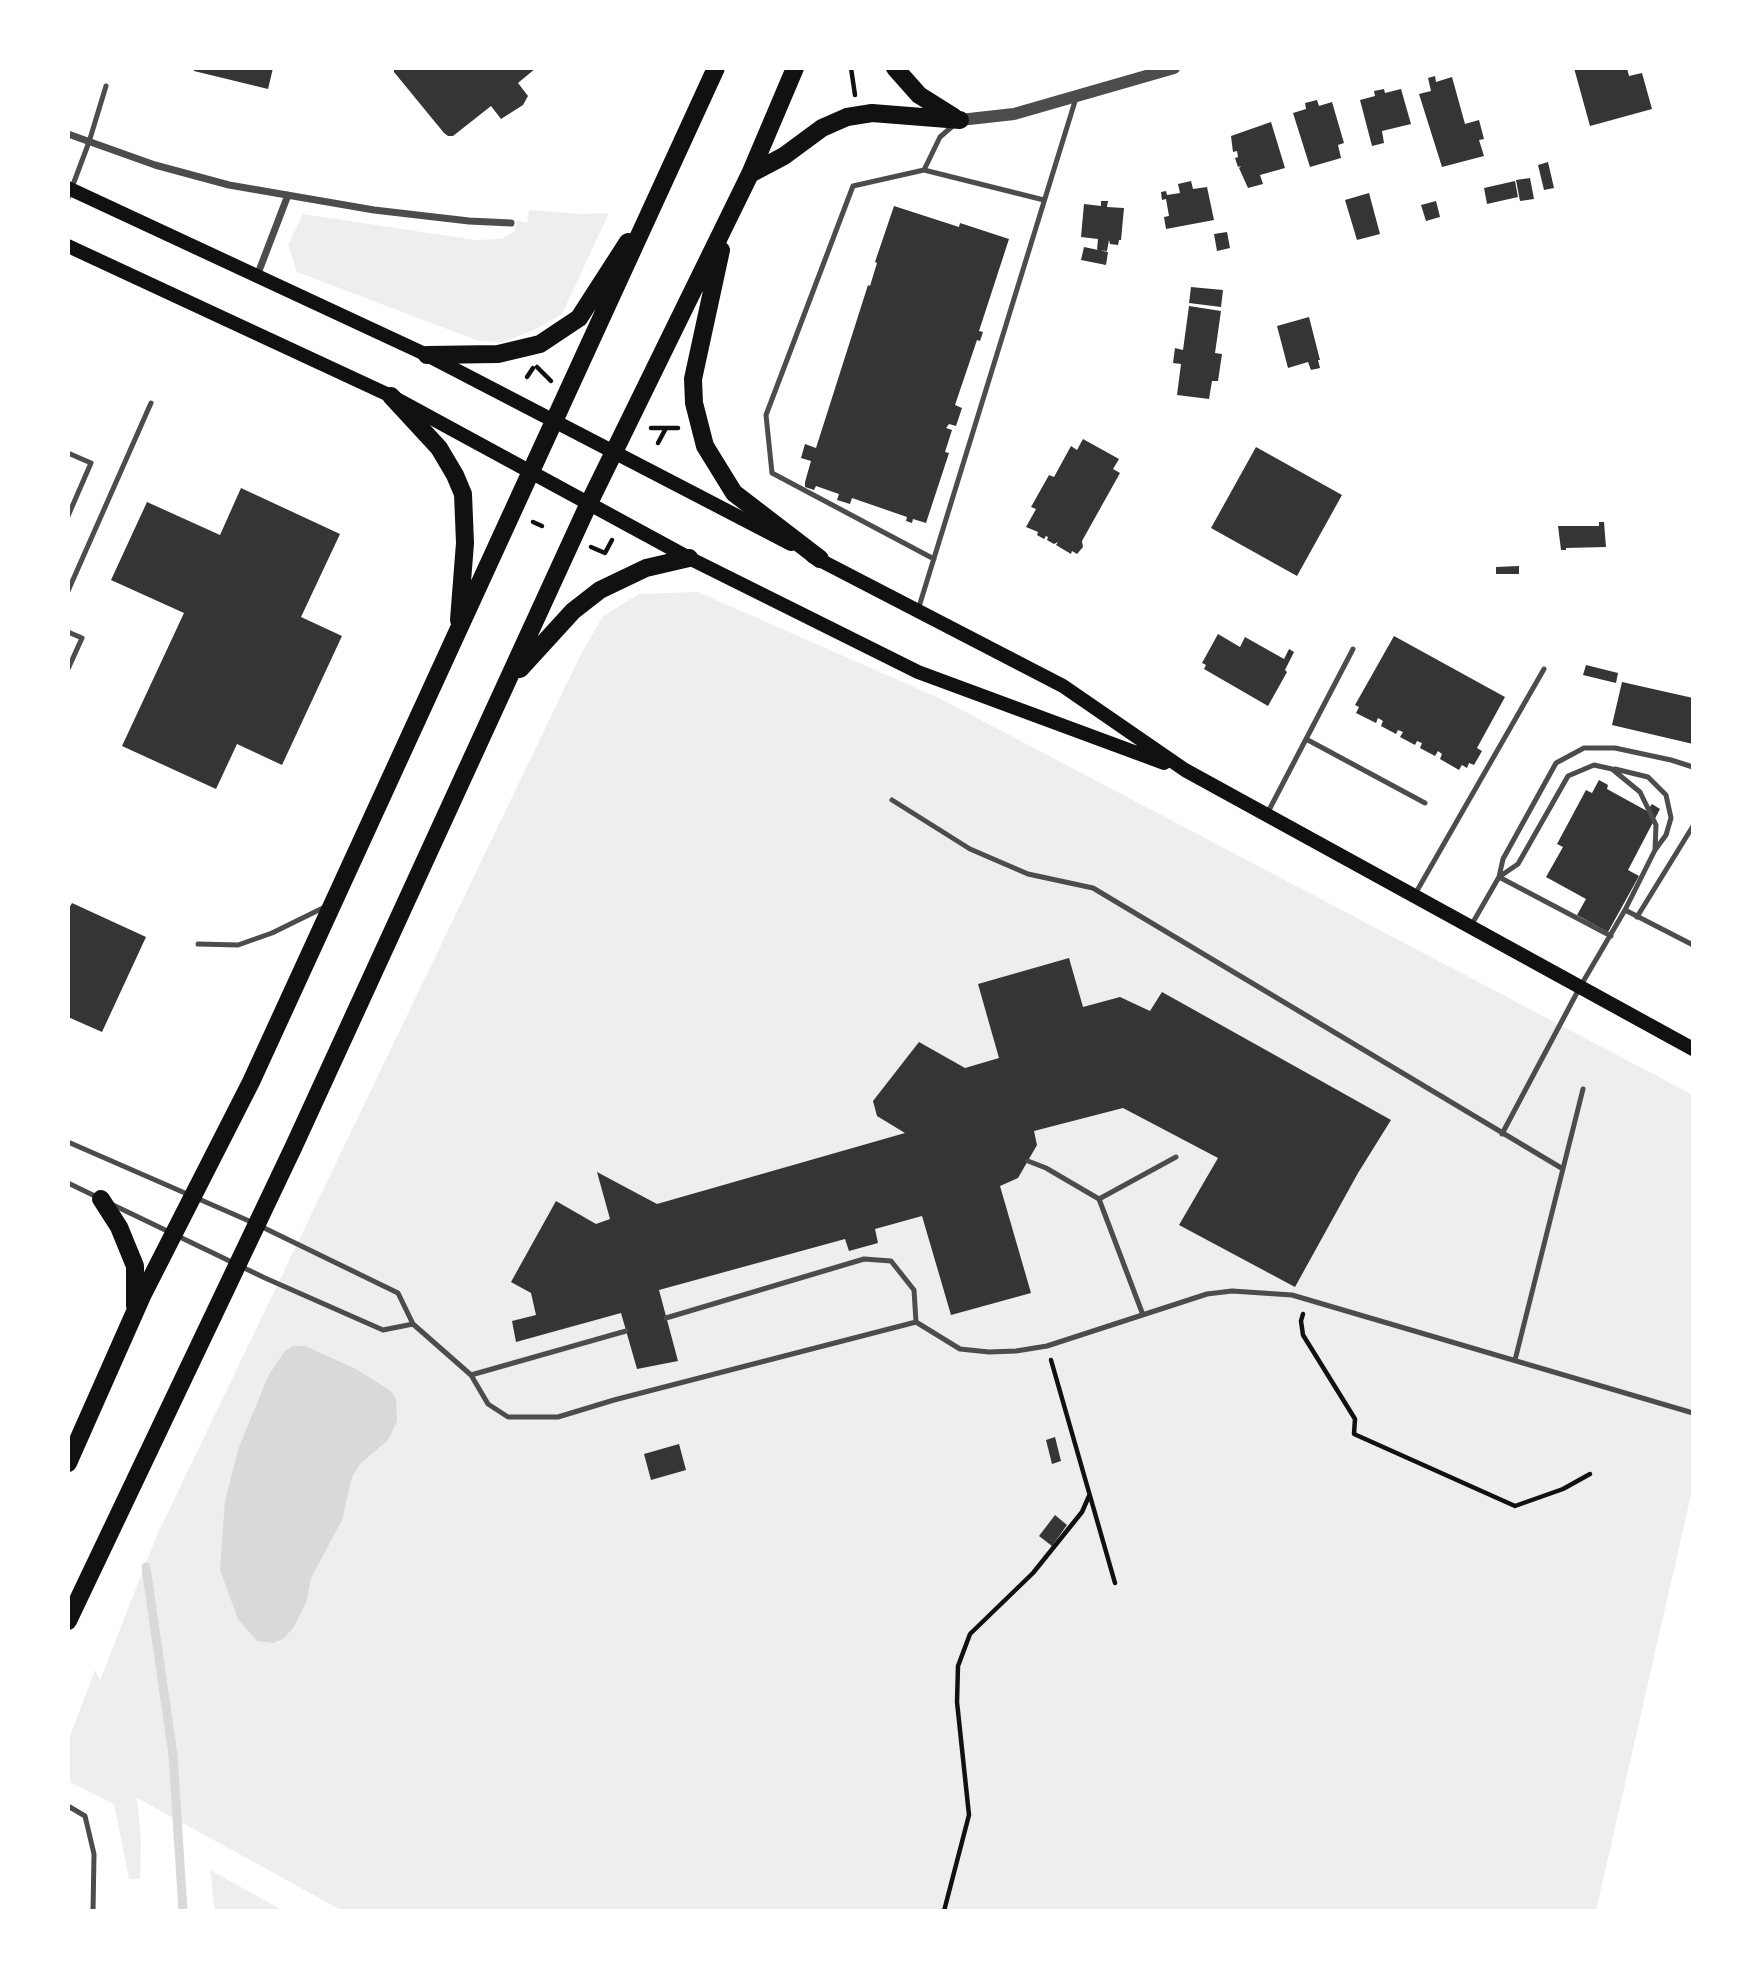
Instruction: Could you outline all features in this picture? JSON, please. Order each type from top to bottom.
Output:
[{"type":"main road","points":[[68,1463],[135,1311],[251,1082],[716,68]]},
{"type":"main road","points":[[68,1621],[509,682],[589,503],[726,226],[795,68]]},
{"type":"main road","points":[[895,68],[919,95],[960,120]]},
{"type":"main road","points":[[750,174],[784,156],[822,128],[847,117],[882,113],[960,120]]},
{"type":"main road","points":[[427,355],[498,355],[540,344],[560,333],[579,318],[664,186]]},
{"type":"main road","points":[[69,192],[427,355],[1063,686],[1185,771],[1693,1049]]},
{"type":"main road","points":[[726,226],[693,379],[694,403],[701,435],[711,457],[734,493],[820,559]]},
{"type":"main road","points":[[68,246],[391,396],[689,558],[918,672],[1185,771]]},
{"type":"main road","points":[[391,396],[439,447],[463,494],[465,543],[458,632]]},
{"type":"main road","points":[[509,682],[573,611],[600,590],[646,568],[689,558]]},
{"type":"main road","points":[[101,1199],[119,1227],[135,1266],[135,1311]]},
{"type":"street","points":[[960,120],[1014,114],[1174,68]]},
{"type":"street","points":[[68,134],[155,165],[229,185],[374,210],[511,223]]},
{"type":"street","points":[[257,276],[288,195]]},
{"type":"lane","points":[[69,192],[89,142],[106,86]]},
{"type":"lane","points":[[918,610],[1076,98]]},
{"type":"lane","points":[[924,170],[940,137],[960,120]]},
{"type":"lane","points":[[934,559],[772,473],[766,415],[853,186],[924,170],[1044,201]]},
{"type":"lane","points":[[68,591],[151,403]]},
{"type":"lane","points":[[68,453],[92,463],[68,516]]},
{"type":"lane","points":[[68,632],[82,638],[68,669]]},
{"type":"lane","points":[[1267,815],[1353,649]]},
{"type":"lane","points":[[1414,896],[1544,670]]},
{"type":"lane","points":[[1306,739],[1425,803]]},
{"type":"lane","points":[[1470,927],[1499,877],[1503,859],[1556,763],[1584,748],[1615,748],[1671,760],[1693,768]]},
{"type":"lane","points":[[1499,877],[1518,864],[1568,776],[1594,765],[1648,776],[1666,795],[1671,818],[1665,835],[1502,1134]]},
{"type":"lane","points":[[1612,769],[1640,792],[1656,825],[1655,850]]},
{"type":"lane","points":[[891,800],[970,849],[1027,874],[1093,888],[1563,1169]]},
{"type":"lane","points":[[1637,916],[1693,826]]},
{"type":"lane","points":[[1499,877],[1611,936]]},
{"type":"lane","points":[[198,944],[238,945],[272,933],[333,903]]},
{"type":"lane","points":[[1625,910],[1693,945]]},
{"type":"lane","points":[[1515,1360],[1583,1089]]},
{"type":"lane","points":[[68,1142],[192,1194],[398,1293],[413,1324],[471,1375],[488,1404],[508,1417],[558,1417],[916,1322],[960,1349],[1016,1351],[1047,1346],[1207,1294],[1232,1291],[1292,1295],[1693,1413]]},
{"type":"lane","points":[[1099,1199],[1176,1157]]},
{"type":"lane","points":[[1028,1161],[1046,1168],[1099,1199],[1143,1315]]},
{"type":"lane","points":[[68,1183],[383,1330],[413,1324]]},
{"type":"lane","points":[[666,1318],[864,1259],[891,1261],[914,1290],[916,1322]]},
{"type":"lane","points":[[471,1375],[626,1331]]},
{"type":"lane","points":[[68,1806],[85,1816],[94,1854],[93,1911]]},
{"type":"path","points":[[851,68],[855,100]]},
{"type":"path","points":[[535,365],[551,382]]},
{"type":"path","points":[[651,428],[684,428]]},
{"type":"path","points":[[658,443],[666,428]]},
{"type":"path","points":[[533,522],[542,526]]},
{"type":"path","points":[[608,564],[606,553],[612,539]]},
{"type":"path","points":[[591,547],[606,553]]},
{"type":"path","points":[[1307,1300],[1301,1321],[1303,1335],[1355,1419],[1354,1434],[1515,1506],[1563,1489],[1590,1474]]},
{"type":"path","points":[[1047,1346],[1115,1583]]},
{"type":"path","points":[[944,1911],[969,1815],[957,1702],[958,1666],[970,1634],[1033,1573],[1083,1512],[1089,1496]]},
{"type":"shaded area","points":[[529,210],[609,213],[562,314],[534,330],[504,342],[479,341],[297,272],[288,245],[303,214],[475,240],[502,239],[515,231],[517,220],[527,223]]},
{"type":"shaded area","points":[[698,592],[939,698],[1693,1095],[1693,1486],[1596,1911],[343,1911],[137,1798],[141,1841],[140,1879],[129,1879],[114,1804],[68,1781],[68,1741],[95,1670],[100,1680],[157,1535],[580,656],[603,616],[639,594]]},
{"type":"shaded area","points":[[293,1346],[305,1346],[356,1369],[391,1391],[396,1400],[397,1421],[388,1440],[360,1464],[352,1477],[342,1520],[311,1578],[307,1600],[294,1627],[283,1639],[273,1643],[257,1641],[238,1619],[220,1570],[225,1501],[238,1450],[268,1376],[285,1351]]},
{"type":"shaded area","points":[[210,1870],[284,1911],[215,1911]]},
{"type":"building","points":[[194,68],[273,68],[268,89],[194,71]]},
{"type":"building","points":[[394,68],[536,68],[518,83],[528,96],[523,105],[501,119],[491,106],[453,136],[448,136],[394,72]]},
{"type":"building","points":[[1574,68],[1627,68],[1629,76],[1642,73],[1652,109],[1590,126]]},
{"type":"building","points":[[1435,76],[1436,82],[1452,77],[1465,124],[1479,120],[1484,139],[1479,140],[1484,156],[1442,167],[1419,94],[1431,91],[1428,78]]},
{"type":"building","points":[[1384,89],[1385,93],[1401,89],[1411,124],[1382,131],[1384,143],[1372,146],[1360,100],[1375,96],[1374,91]]},
{"type":"building","points":[[1317,100],[1319,106],[1332,102],[1344,143],[1338,145],[1341,158],[1310,167],[1293,113],[1306,109],[1305,103]]},
{"type":"building","points":[[1271,122],[1285,168],[1260,175],[1263,184],[1248,188],[1239,168],[1241,166],[1238,167],[1235,158],[1238,157],[1237,151],[1233,152],[1231,136]]},
{"type":"building","points":[[1548,162],[1554,188],[1544,190],[1538,165]]},
{"type":"building","points":[[1530,178],[1534,199],[1520,201],[1516,180]]},
{"type":"building","points":[[1191,181],[1193,189],[1207,187],[1214,220],[1166,229],[1164,217],[1169,216],[1166,199],[1162,200],[1161,192],[1166,191],[1167,195],[1180,193],[1178,184]]},
{"type":"building","points":[[1515,181],[1518,197],[1487,204],[1484,188]]},
{"type":"building","points":[[1369,193],[1380,234],[1357,240],[1345,200]]},
{"type":"building","points":[[1101,201],[1108,201],[1107,207],[1124,208],[1121,240],[1118,245],[1110,244],[1109,240],[1107,251],[1097,250],[1098,239],[1081,237],[1084,204],[1101,206]]},
{"type":"building","points":[[1436,201],[1440,217],[1426,221],[1421,205]]},
{"type":"building","points":[[894,206],[959,227],[960,223],[1009,239],[979,331],[983,332],[980,341],[977,340],[955,405],[962,408],[956,426],[949,424],[946,428],[952,430],[945,452],[949,453],[926,523],[913,519],[912,523],[906,521],[907,517],[852,498],[850,504],[837,500],[839,494],[816,486],[814,490],[805,487],[811,461],[801,458],[805,444],[816,448]]},
{"type":"building","points":[[1227,232],[1230,248],[1217,251],[1214,234]]},
{"type":"building","points":[[1084,247],[1108,252],[1106,265],[1081,260]]},
{"type":"building","points":[[1191,287],[1223,290],[1221,307],[1189,303]]},
{"type":"building","points":[[1189,306],[1221,311],[1215,353],[1222,354],[1218,381],[1212,381],[1209,399],[1177,395],[1181,364],[1173,363],[1175,348],[1183,350]]},
{"type":"building","points":[[1309,317],[1320,368],[1311,370],[1308,362],[1288,368],[1277,326]]},
{"type":"building","points":[[1083,439],[1119,459],[1113,469],[1120,473],[1082,541],[1083,547],[1077,554],[1072,551],[1071,554],[1056,545],[1058,542],[1054,544],[1047,540],[1048,537],[1044,539],[1037,535],[1038,532],[1026,527],[1036,509],[1031,507],[1049,475],[1054,477],[1071,446],[1077,450]]},
{"type":"building","points":[[1256,447],[1342,495],[1297,576],[1211,528]]},
{"type":"building","points":[[241,488],[340,534],[301,617],[342,636],[282,765],[237,744],[216,789],[122,746],[184,613],[111,580],[147,502],[220,535]]},
{"type":"building","points":[[1599,522],[1604,522],[1606,547],[1561,550],[1558,526],[1599,526]]},
{"type":"building","points":[[1519,566],[1519,574],[1496,574],[1496,567]]},
{"type":"building","points":[[1218,634],[1240,647],[1245,637],[1284,659],[1289,649],[1294,652],[1285,670],[1287,672],[1268,706],[1204,669],[1206,665],[1202,663]]},
{"type":"building","points":[[1394,636],[1505,697],[1477,748],[1482,751],[1474,765],[1469,763],[1467,768],[1462,765],[1459,770],[1440,759],[1442,754],[1438,751],[1435,756],[1420,748],[1422,743],[1417,741],[1415,745],[1400,737],[1403,732],[1398,730],[1396,734],[1381,726],[1383,721],[1378,718],[1376,723],[1356,713],[1359,707],[1355,705]]},
{"type":"building","points":[[1586,665],[1618,673],[1616,683],[1583,675]]},
{"type":"building","points":[[1622,682],[1693,698],[1693,744],[1612,725]]},
{"type":"building","points":[[1599,780],[1608,785],[1607,789],[1647,811],[1652,804],[1660,809],[1628,870],[1639,876],[1608,932],[1577,915],[1586,899],[1546,877],[1563,847],[1557,844],[1586,790],[1592,793]]},
{"type":"building","points":[[72,903],[146,937],[102,1032],[68,1017],[68,910]]},
{"type":"building","points":[[1069,958],[1083,1007],[1120,997],[1150,1011],[1162,992],[1391,1120],[1358,1173],[1295,1287],[1179,1225],[1218,1158],[1123,1108],[1034,1131],[1037,1145],[1018,1178],[1000,1186],[1031,1293],[951,1315],[922,1216],[875,1229],[878,1243],[849,1251],[845,1239],[659,1290],[678,1361],[637,1369],[621,1313],[516,1342],[512,1321],[536,1315],[531,1293],[511,1282],[556,1201],[596,1224],[610,1219],[597,1172],[657,1204],[905,1133],[877,1116],[873,1101],[919,1042],[965,1068],[999,1058],[978,984]]},
{"type":"building","points":[[1055,1437],[1061,1461],[1052,1464],[1046,1440]]},
{"type":"building","points":[[679,1444],[686,1470],[651,1480],[644,1454]]},
{"type":"building","points":[[1055,1515],[1067,1525],[1052,1546],[1039,1536]]},
{"type":"waterway","points":[[146,1567],[173,1755],[183,1911]]}]
